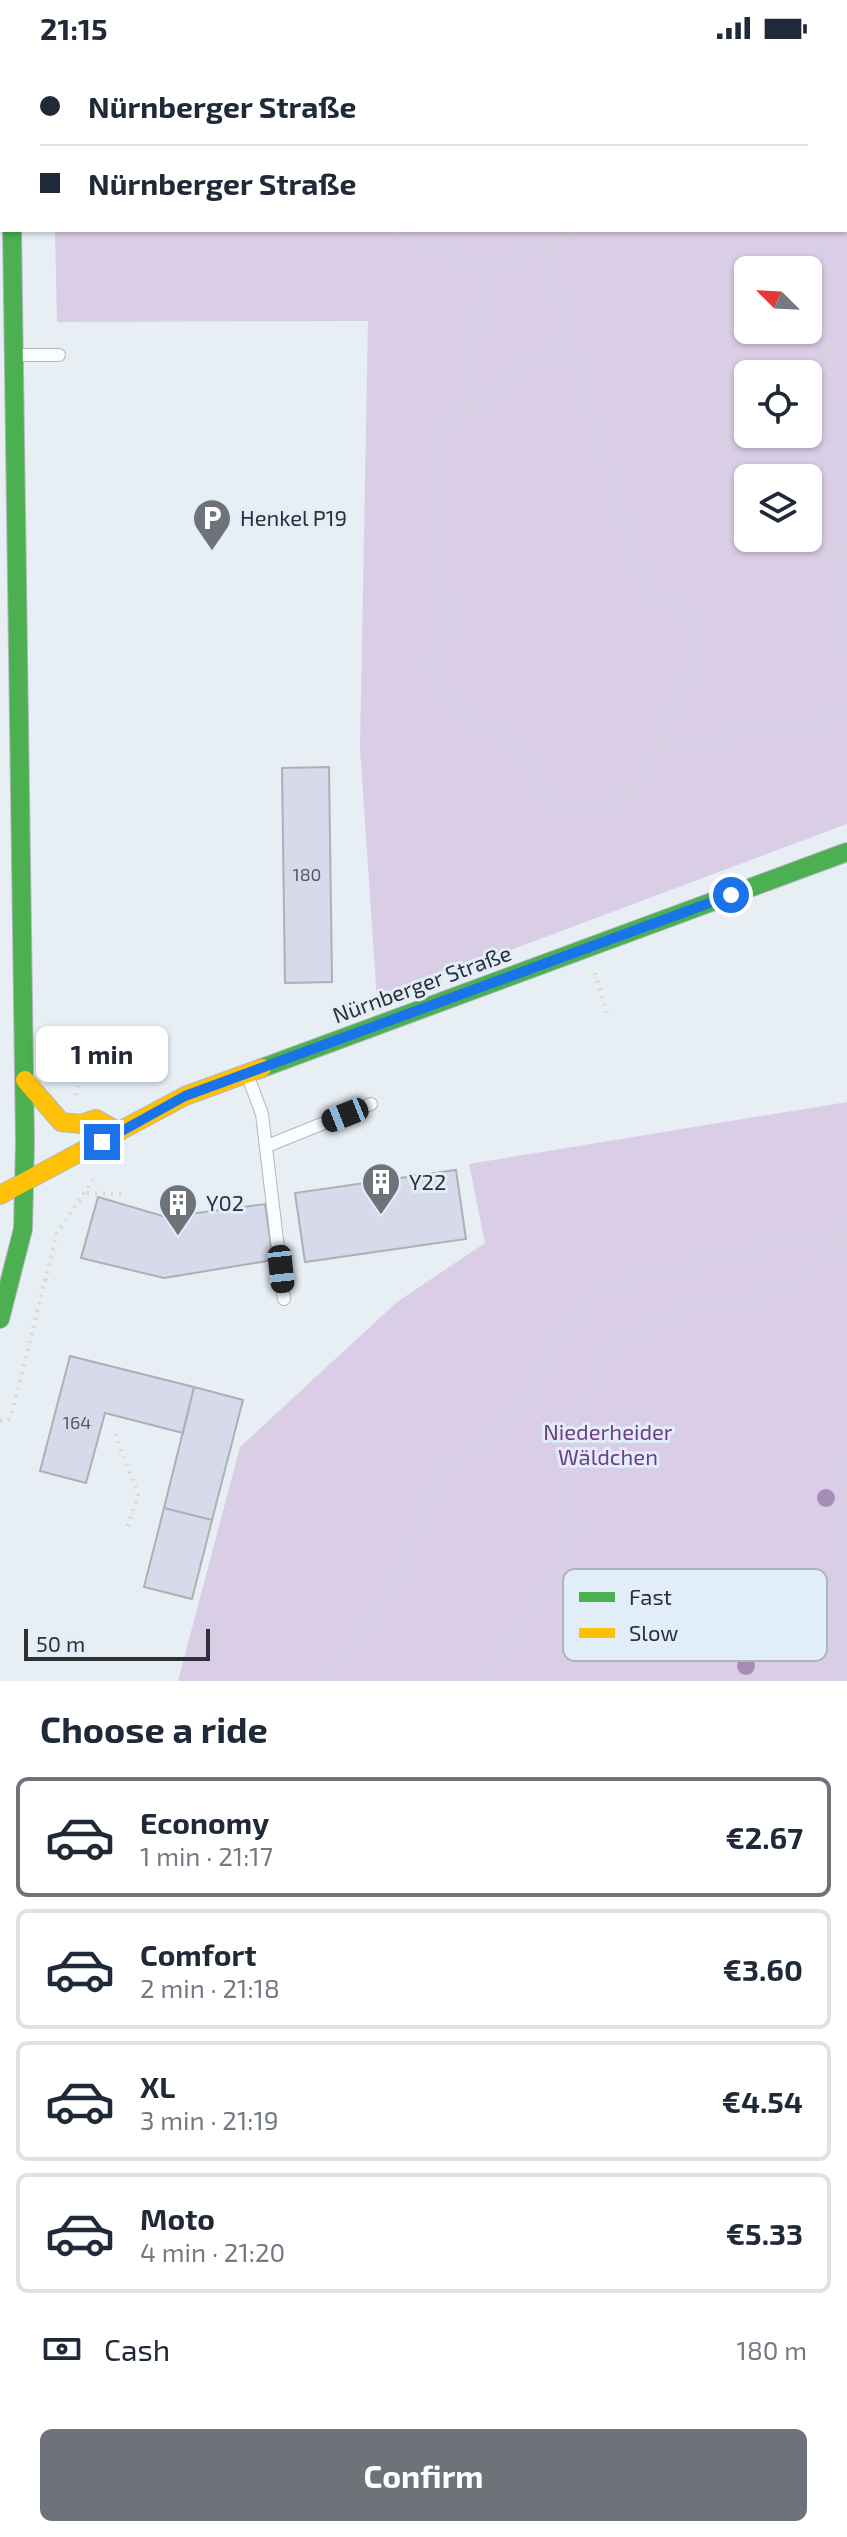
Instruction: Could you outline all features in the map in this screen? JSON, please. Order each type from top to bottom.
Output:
[{"type":"street","points":[[1,1309],[23,1229],[25,1183],[12,232]]},
{"type":"street","name":"Nürnberger Straße","points":[[0,1195],[185,1096],[847,852]]},
{"type":"street","points":[[25,1080],[54,1119],[73,1126],[96,1119],[119,1132]]},
{"type":"lane","points":[[13,355],[59,355]]},
{"type":"lane","points":[[247,1074],[262,1114],[284,1299]]},
{"type":"lane","points":[[267,1146],[371,1104]]},
{"type":"path","points":[[393,232],[472,260],[495,274]]},
{"type":"path","points":[[543,232],[567,335],[647,592],[689,611],[701,649],[633,797],[549,806],[525,747],[453,709],[430,668],[449,629],[435,473],[443,430],[567,335]]},
{"type":"path","points":[[467,411],[483,293],[495,274],[524,247],[548,245],[577,232]]},
{"type":"path","points":[[828,232],[826,239],[836,598],[847,648]]},
{"type":"path","points":[[835,544],[847,546]]},
{"type":"path","points":[[655,747],[847,717]]},
{"type":"path","points":[[585,949],[608,1016]]},
{"type":"path","points":[[74,1098],[97,1037]]},
{"type":"path","points":[[0,1421],[9,1419],[57,1233],[70,1211],[87,1193],[123,1194]]},
{"type":"path","points":[[324,1681],[399,1580],[432,1491],[451,1462],[491,1438],[521,1410],[563,1327],[599,1290],[725,1256],[847,1230]]},
{"type":"path","points":[[483,1681],[568,1561],[576,1528],[569,1480],[575,1426],[611,1345],[683,1308],[742,1301],[779,1290],[806,1274],[847,1237]]},
{"type":"path","points":[[45,1280],[53,1282]]},
{"type":"path","points":[[115,1434],[138,1495],[126,1531]]},
{"type":"path","points":[[847,1455],[837,1520],[841,1647],[847,1681]]},
{"type":"green space","points":[[55,232],[847,232],[847,824],[377,1000],[360,748],[368,321],[57,322]]},
{"type":"green space","name":"Niederheider Wäldchen","points":[[847,1102],[847,1681],[178,1681],[240,1447],[397,1302],[485,1243],[469,1164]]},
{"type":"building","points":[[329,767],[332,982],[285,983],[282,768]]},
{"type":"building","name":"Y22","points":[[456,1170],[466,1239],[305,1262],[295,1193]]},
{"type":"building","name":"Y02","points":[[98,1197],[166,1217],[265,1204],[273,1260],[164,1278],[81,1258]]},
{"type":"building","points":[[70,1356],[194,1387],[183,1433],[105,1413],[86,1483],[40,1471]]},
{"type":"building","points":[[194,1387],[243,1400],[212,1520],[164,1508]]},
{"type":"building","points":[[164,1508],[212,1520],[192,1599],[144,1587]]},
{"type":"traffic: fast","points":[[0,1319],[23,1229],[25,1142],[12,232]]},
{"type":"traffic: fast","points":[[262,1068],[847,852]]},
{"type":"traffic: slow","points":[[0,1195],[185,1096],[262,1068]]},
{"type":"traffic: slow","points":[[25,1080],[61,1122],[81,1124],[96,1119],[119,1132]]},
{"type":"place","name":"Henkel P19","points":[[212,552]]},
{"type":"place","name":"Y22","points":[[381,1216]]},
{"type":"place","name":"Y02","points":[[178,1237]]},
{"type":"route","points":[[102,1142],[185,1096],[731,895]]}]
